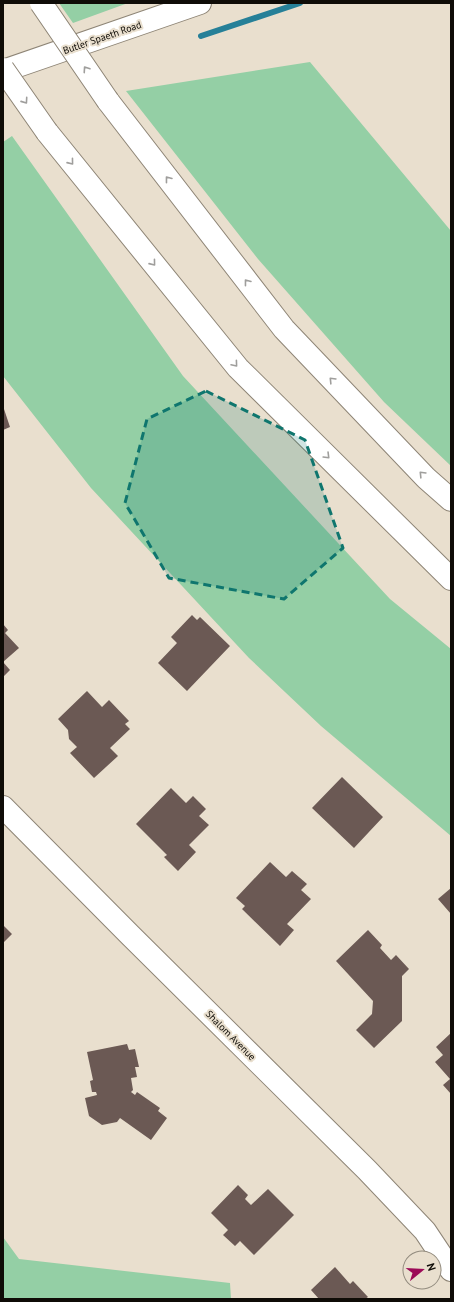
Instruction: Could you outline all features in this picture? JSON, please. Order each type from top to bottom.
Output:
[{"type":"main road","points":[[41,3],[108,101],[284,329],[426,478],[451,500]]},
{"type":"main road","name":"Butler Spaeth Road","points":[[3,70],[200,3]]},
{"type":"main road","points":[[3,70],[47,132],[238,368],[451,578]]},
{"type":"main road","name":"Shalom Avenue","points":[[3,807],[367,1170],[425,1231],[451,1270]]},
{"type":"highlighted area","points":[[206,391],[305,440],[343,548],[284,599],[169,578],[125,503],[147,419]]},
{"type":"green space","points":[[59,3],[128,3],[73,23]]},
{"type":"green space","points":[[310,62],[451,231],[451,466],[384,402],[258,259],[126,91]]},
{"type":"green space","points":[[12,136],[183,376],[390,599],[451,649],[451,836],[321,726],[249,658],[91,488],[3,376],[3,142]]},
{"type":"green space","points":[[3,1237],[19,1259],[230,1283],[231,1299],[3,1299]]},
{"type":"building","points":[[3,406],[10,427],[3,430]]},
{"type":"building","points":[[192,615],[197,620],[200,617],[230,646],[187,691],[158,663],[177,643],[171,637]]},
{"type":"building","points":[[3,624],[8,630],[5,633],[19,648],[3,662]]},
{"type":"building","points":[[3,662],[10,670],[3,677]]},
{"type":"building","points":[[87,691],[102,707],[109,700],[129,721],[125,724],[130,729],[110,748],[118,756],[94,778],[70,753],[77,747],[69,739],[68,730],[58,719]]},
{"type":"building","points":[[342,777],[383,817],[354,848],[312,808]]},
{"type":"building","points":[[171,788],[186,803],[193,796],[206,809],[199,816],[209,825],[189,845],[196,852],[178,871],[164,857],[167,855],[136,824]]},
{"type":"building","points":[[270,862],[286,877],[292,871],[307,884],[301,890],[311,899],[287,924],[294,930],[280,946],[242,909],[245,906],[236,898]]},
{"type":"building","points":[[451,888],[451,914],[438,899]]},
{"type":"building","points":[[3,925],[12,934],[3,943]]},
{"type":"building","points":[[368,930],[382,945],[380,948],[391,960],[396,955],[409,969],[402,976],[402,1021],[374,1048],[356,1030],[372,1014],[373,1001],[336,961]]},
{"type":"building","points":[[451,1033],[451,1094],[443,1085],[450,1079],[435,1062],[443,1055],[436,1047]]},
{"type":"building","points":[[127,1044],[129,1050],[135,1049],[139,1067],[135,1067],[137,1077],[131,1078],[133,1090],[131,1092],[135,1095],[137,1092],[160,1108],[158,1111],[167,1118],[151,1140],[120,1118],[117,1122],[102,1125],[89,1116],[85,1098],[97,1095],[96,1092],[92,1092],[90,1081],[93,1080],[87,1052]]},
{"type":"building","points":[[238,1185],[248,1195],[245,1199],[251,1205],[268,1189],[294,1215],[254,1255],[240,1241],[235,1246],[223,1235],[228,1230],[211,1213]]},
{"type":"building","points":[[335,1267],[350,1284],[353,1281],[368,1297],[365,1299],[319,1299],[311,1290]]},
{"type":"waterway","points":[[201,36],[300,3]]}]
